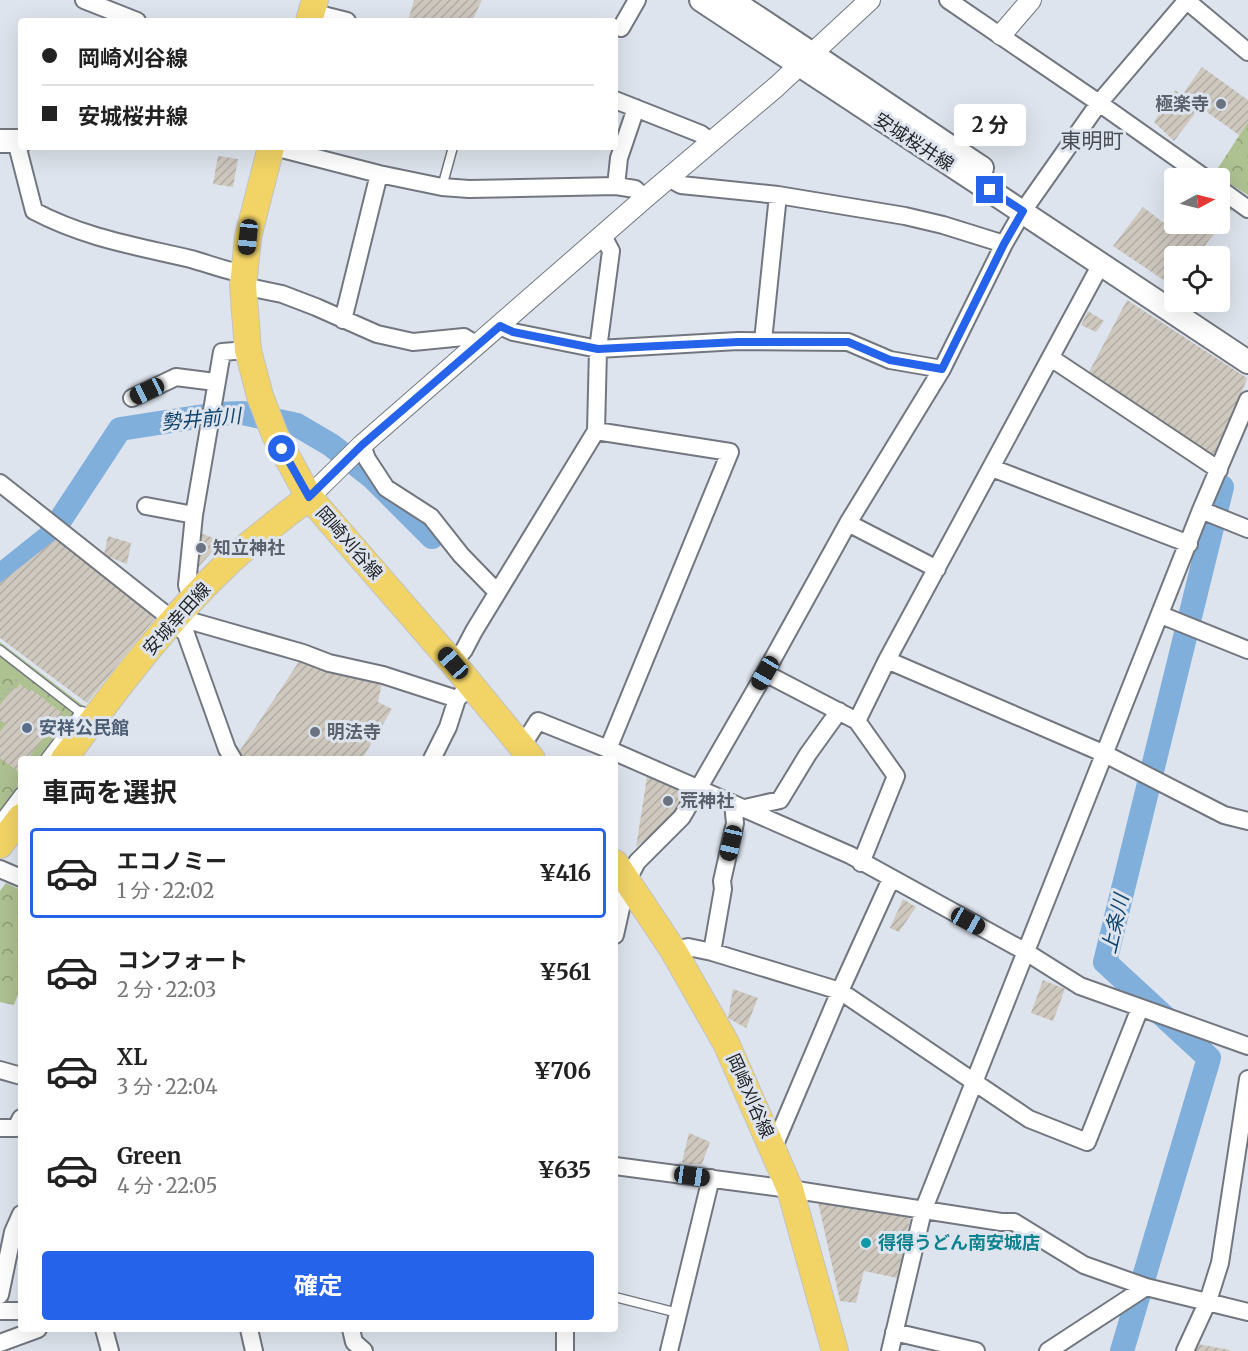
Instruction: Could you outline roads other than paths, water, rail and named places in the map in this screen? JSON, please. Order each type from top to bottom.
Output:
[{"type":"main road","name":"安城桜井線","points":[[702,0],[855,83],[1027,206],[1101,264],[1248,362]]},
{"type":"main road","name":"安城桜井線","points":[[731,0],[807,59]]},
{"type":"main road","name":"岡崎刈谷線","points":[[271,150],[248,237],[244,280],[248,350],[260,396],[275,435],[309,497],[453,663],[464,691],[527,753]]},
{"type":"main road","name":"安城桜井線","points":[[1027,206],[1164,289]]},
{"type":"main road","points":[[1200,312],[1248,344]]},
{"type":"main road","name":"安城幸田線","points":[[66,756],[87,717],[192,601],[225,566],[309,497]]},
{"type":"main road","points":[[0,844],[7,814]]},
{"type":"main road","name":"岡崎刈谷線","points":[[621,872],[674,950],[726,1042],[790,1189],[835,1351]]},
{"type":"street","points":[[84,0],[119,12]]},
{"type":"street","points":[[621,28],[637,0]]},
{"type":"street","points":[[309,497],[362,445],[807,59],[870,0]]},
{"type":"street","points":[[948,0],[1191,168]]},
{"type":"street","points":[[1001,35],[1031,0]]},
{"type":"street","points":[[618,904],[621,872],[637,862],[682,817],[848,523],[942,369],[1004,244],[1027,206],[1100,103],[1186,0],[1248,52]]},
{"type":"street","points":[[311,11],[336,18]]},
{"type":"street","points":[[618,101],[701,134],[711,142]]},
{"type":"street","points":[[616,186],[619,158],[636,108]]},
{"type":"street","points":[[12,141],[34,211],[61,225],[100,239],[194,260],[230,272],[244,280],[376,334],[413,342],[465,337],[477,345]]},
{"type":"street","points":[[284,150],[442,187],[469,189],[616,186],[635,189],[645,198]]},
{"type":"street","points":[[343,320],[379,174]]},
{"type":"street","points":[[668,178],[681,185],[778,195],[905,216],[1004,244]]},
{"type":"street","points":[[764,342],[778,195]]},
{"type":"street","points":[[1230,196],[1248,209]]},
{"type":"street","points":[[453,663],[464,650],[596,431],[598,349],[611,251],[603,236]]},
{"type":"street","points":[[857,722],[887,660],[1101,264]]},
{"type":"street","points":[[500,326],[513,332],[598,349],[764,342],[848,342],[890,360],[942,369]]},
{"type":"street","points":[[192,601],[187,585],[194,515],[222,352],[248,350]]},
{"type":"street","points":[[1051,358],[1219,470]]},
{"type":"street","points":[[132,398],[176,377],[216,382]]},
{"type":"street","points":[[890,1351],[923,1211],[1201,510],[1248,400]]},
{"type":"street","points":[[596,431],[730,452],[608,749]]},
{"type":"street","points":[[362,445],[367,459],[387,488],[430,517],[461,555],[497,592]]},
{"type":"street","points":[[992,468],[1189,544]]},
{"type":"street","points":[[0,483],[174,621],[186,634],[231,756]]},
{"type":"street","points":[[146,506],[194,515]]},
{"type":"street","points":[[1201,510],[1248,529]]},
{"type":"street","points":[[848,523],[937,569]]},
{"type":"street","points":[[1161,615],[1248,650]]},
{"type":"street","points":[[174,621],[191,621],[303,653],[329,663],[464,691],[434,756]]},
{"type":"street","points":[[887,660],[1105,754],[1224,816],[1248,821]]},
{"type":"street","points":[[765,673],[857,722],[896,776],[861,863]]},
{"type":"street","points":[[739,806],[780,800],[808,754],[839,711]]},
{"type":"street","points":[[50,756],[87,717]]},
{"type":"street","points":[[527,753],[538,721],[608,749],[850,855],[1026,952],[1080,986],[1248,1046]]},
{"type":"street","points":[[7,814],[18,798]]},
{"type":"street","points":[[712,952],[723,889],[722,881],[739,806]]},
{"type":"street","points":[[0,869],[18,877]]},
{"type":"street","points":[[773,1149],[840,991],[891,879]]},
{"type":"street","points":[[674,950],[688,947],[712,952],[840,991],[1029,1119],[1087,1142],[1140,1008]]},
{"type":"street","points":[[1185,1351],[1208,1301],[1220,1263],[1248,1079]]},
{"type":"street","points":[[618,1166],[1014,1222],[1084,1265],[1146,1287],[1248,1312]]},
{"type":"street","points":[[669,1351],[711,1178]]},
{"type":"street","points":[[0,1295],[2,1277],[18,1221]]},
{"type":"street","points":[[1048,1351],[1146,1287]]},
{"type":"street","points":[[0,1311],[18,1311]]},
{"type":"street","points":[[0,1343],[30,1332]]},
{"type":"street","points":[[105,1332],[110,1351]]},
{"type":"street","points":[[250,1332],[254,1351]]},
{"type":"street","points":[[352,1332],[354,1342],[364,1351]]},
{"type":"street","points":[[565,1332],[565,1351]]},
{"type":"street","points":[[894,1332],[976,1351]]},
{"type":"lane","points":[[442,187],[452,150]]},
{"type":"lane","points":[[0,650],[87,717]]},
{"type":"lane","points":[[618,1299],[678,1313]]},
{"type":"waterway","name":"勢井前川","points":[[0,576],[49,537],[120,429],[217,414],[243,413],[297,425],[331,445],[372,477],[432,537]]},
{"type":"waterway","name":"上条川","points":[[1122,1351],[1209,1058],[1105,962],[1222,487]]},
{"type":"place","name":"極楽寺","points":[[1221,104]]},
{"type":"place","name":"知立神社","points":[[201,548]]},
{"type":"place","name":"安祥公民館","points":[[27,728]]},
{"type":"place","name":"明法寺","points":[[315,732]]},
{"type":"place","name":"荒神社","points":[[668,801]]},
{"type":"place","name":"得得うどん南安城店","points":[[866,1243]]},
{"type":"district","name":"東明町","points":[[1092,141]]}]
